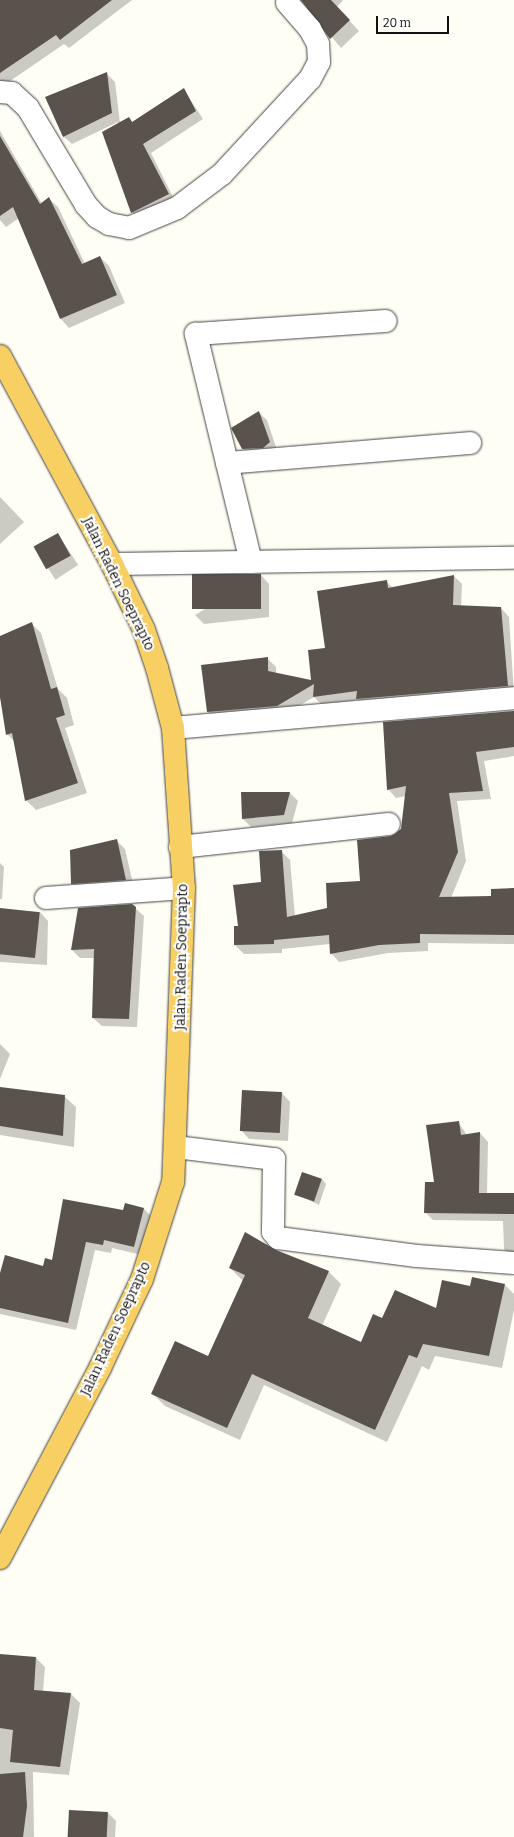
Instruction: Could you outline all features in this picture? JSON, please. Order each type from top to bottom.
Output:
[{"type":"highway","name":"Jalan Raden Soeprapto","points":[[0,356],[112,564],[144,630],[173,728],[184,888],[176,1147],[173,1182],[142,1279],[100,1368],[0,1558]]},
{"type":"street","points":[[0,92],[12,93],[28,108],[93,213],[110,224],[129,228],[177,208],[222,174],[310,79],[319,62],[318,44],[310,29],[287,3]]},
{"type":"street","points":[[251,562],[196,334],[386,321]]},
{"type":"street","points":[[227,463],[470,443]]},
{"type":"street","points":[[112,564],[514,558]]},
{"type":"street","points":[[173,728],[514,698]]},
{"type":"street","points":[[180,847],[389,824]]},
{"type":"street","points":[[46,898],[184,888]]},
{"type":"street","points":[[176,1147],[274,1159],[273,1232],[278,1238],[417,1256],[514,1263]]},
{"type":"building","points":[[0,0],[112,0],[60,40],[56,35],[0,73]]},
{"type":"building","points":[[301,0],[331,0],[350,20],[330,39]]},
{"type":"building","points":[[107,72],[112,113],[63,137],[45,97]]},
{"type":"building","points":[[184,88],[196,111],[143,144],[169,194],[131,213],[102,132],[129,117],[132,122]]},
{"type":"building","points":[[0,136],[40,204],[49,197],[82,264],[100,256],[117,295],[60,319],[13,207],[0,216]]},
{"type":"building","points":[[259,411],[270,442],[263,448],[242,449],[231,428]]},
{"type":"building","points":[[58,533],[71,556],[46,569],[34,547]]},
{"type":"building","points":[[192,574],[261,574],[261,609],[192,609]]},
{"type":"building","points":[[454,575],[453,605],[501,607],[508,686],[356,699],[357,691],[313,697],[314,684],[277,706],[207,712],[201,665],[268,657],[268,671],[311,680],[308,650],[325,648],[317,591],[387,580],[388,588]]},
{"type":"building","points":[[32,622],[51,689],[57,687],[65,715],[56,718],[78,783],[25,801],[12,733],[6,735],[0,697],[0,636]]},
{"type":"building","points":[[514,711],[514,747],[476,752],[483,791],[449,793],[458,852],[439,897],[491,896],[491,889],[514,888],[514,935],[420,934],[420,943],[379,945],[330,954],[329,935],[274,940],[274,944],[234,945],[234,926],[238,926],[233,885],[261,882],[259,851],[282,850],[287,917],[327,908],[326,883],[360,881],[357,840],[391,836],[401,829],[406,786],[387,790],[383,722]]},
{"type":"building","points":[[241,792],[290,792],[284,815],[242,819]]},
{"type":"building","points":[[117,839],[126,880],[71,884],[70,850]]},
{"type":"building","points":[[132,904],[136,907],[129,1019],[92,1018],[94,949],[71,950],[78,908]]},
{"type":"building","points":[[0,908],[40,912],[35,958],[0,954]]},
{"type":"building","points":[[0,1087],[65,1095],[63,1136],[0,1126]]},
{"type":"building","points":[[242,1090],[282,1092],[280,1133],[240,1131]]},
{"type":"building","points":[[459,1121],[461,1135],[480,1132],[479,1193],[514,1193],[514,1214],[424,1213],[425,1182],[434,1182],[426,1125]]},
{"type":"building","points":[[302,1172],[322,1179],[314,1202],[294,1195]]},
{"type":"building","points":[[63,1199],[123,1210],[125,1203],[144,1208],[134,1247],[104,1240],[103,1245],[86,1242],[68,1323],[0,1308],[0,1273],[5,1255],[43,1266],[45,1258],[52,1260]]},
{"type":"building","points":[[245,1232],[276,1250],[329,1271],[308,1318],[361,1342],[373,1314],[382,1318],[395,1290],[436,1308],[442,1280],[470,1286],[472,1277],[505,1284],[489,1356],[423,1344],[417,1358],[409,1355],[375,1430],[252,1374],[227,1428],[151,1394],[175,1341],[208,1356],[245,1275],[229,1268]]},
{"type":"building","points":[[0,1654],[36,1657],[34,1690],[71,1693],[60,1767],[10,1762],[13,1730],[0,1728]]},
{"type":"building","points":[[25,1772],[27,1806],[23,1837],[0,1837],[0,1774]]},
{"type":"building","points":[[69,1810],[108,1812],[107,1837],[68,1837]]}]
